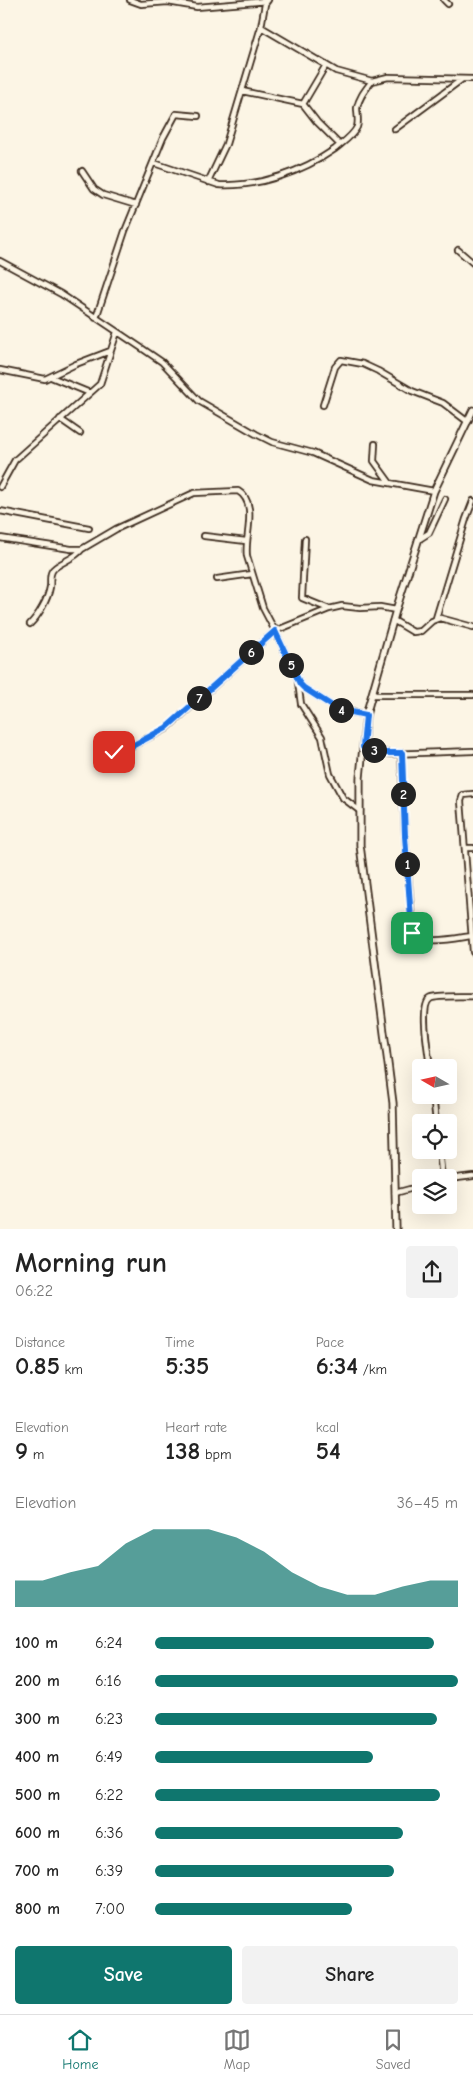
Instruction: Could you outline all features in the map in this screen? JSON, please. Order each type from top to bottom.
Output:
[{"type":"main road","points":[[396,1229],[393,1103],[360,845],[360,811],[366,715],[396,610],[434,491],[473,410]]},
{"type":"street","points":[[130,0],[141,4],[168,2],[197,6],[267,0],[261,27],[226,144],[208,182]]},
{"type":"street","points":[[444,0],[448,4]]},
{"type":"street","points":[[261,27],[343,74],[372,81],[388,77],[473,79]]},
{"type":"street","points":[[303,104],[326,65]]},
{"type":"street","points":[[395,128],[461,80]]},
{"type":"street","points":[[154,163],[208,182],[230,185],[290,173],[316,162],[340,145],[357,127],[359,103],[372,81]]},
{"type":"street","points":[[242,91],[303,104],[317,122],[340,145]]},
{"type":"street","points":[[96,318],[162,138],[176,114],[198,116]]},
{"type":"street","points":[[82,171],[94,189],[103,195],[136,205]]},
{"type":"street","points":[[458,250],[473,262]]},
{"type":"street","points":[[0,261],[61,294],[162,362],[199,401],[256,434],[272,442],[312,453],[373,480],[434,491]]},
{"type":"street","points":[[0,487],[15,460],[100,384],[116,332]]},
{"type":"street","points":[[0,370],[45,380],[76,364],[110,351]]},
{"type":"street","points":[[323,405],[335,367],[341,360],[363,364],[378,371],[412,391],[443,403],[468,422]]},
{"type":"street","points":[[51,377],[90,393]]},
{"type":"street","points":[[60,419],[80,433]]},
{"type":"street","points":[[375,444],[374,461],[390,483]]},
{"type":"street","points":[[30,624],[37,616],[50,589],[50,575],[53,568],[75,557],[82,549],[116,529],[200,491],[231,490],[243,494],[248,510],[246,541],[247,556],[252,574],[263,608],[298,680],[304,688],[332,706],[366,715]]},
{"type":"street","points":[[418,540],[429,533],[445,498]]},
{"type":"street","points":[[436,618],[466,518],[473,501]]},
{"type":"street","points":[[0,511],[89,528]]},
{"type":"street","points":[[204,536],[246,541]]},
{"type":"street","points":[[0,538],[82,549]]},
{"type":"street","points":[[305,539],[302,598],[330,609]]},
{"type":"street","points":[[217,579],[252,574]]},
{"type":"street","points":[[103,755],[132,746],[166,728],[275,631],[330,609],[348,606],[360,608],[380,607],[396,610]]},
{"type":"street","points":[[393,620],[413,632],[417,632],[436,618],[445,618],[473,627]]},
{"type":"street","points":[[298,680],[301,704],[322,737],[330,774],[343,798],[360,811]]},
{"type":"street","points":[[372,695],[473,695]]},
{"type":"street","points":[[363,747],[384,753],[473,751]]},
{"type":"street","points":[[402,753],[405,836],[412,933],[418,938],[423,939],[455,939],[471,936]]},
{"type":"street","points":[[473,794],[463,795],[460,801],[473,952]]},
{"type":"street","points":[[465,848],[473,848]]},
{"type":"street","points":[[429,1059],[424,1012],[428,1002],[431,998],[438,997],[473,996]]},
{"type":"street","points":[[457,1179],[473,1176]]},
{"type":"street","points":[[395,1192],[412,1188]]},
{"type":"route","points":[[114,752],[132,746],[166,728],[275,631],[300,684],[304,688],[337,709],[366,715],[363,747],[384,753],[402,753],[405,836],[412,933]]}]
